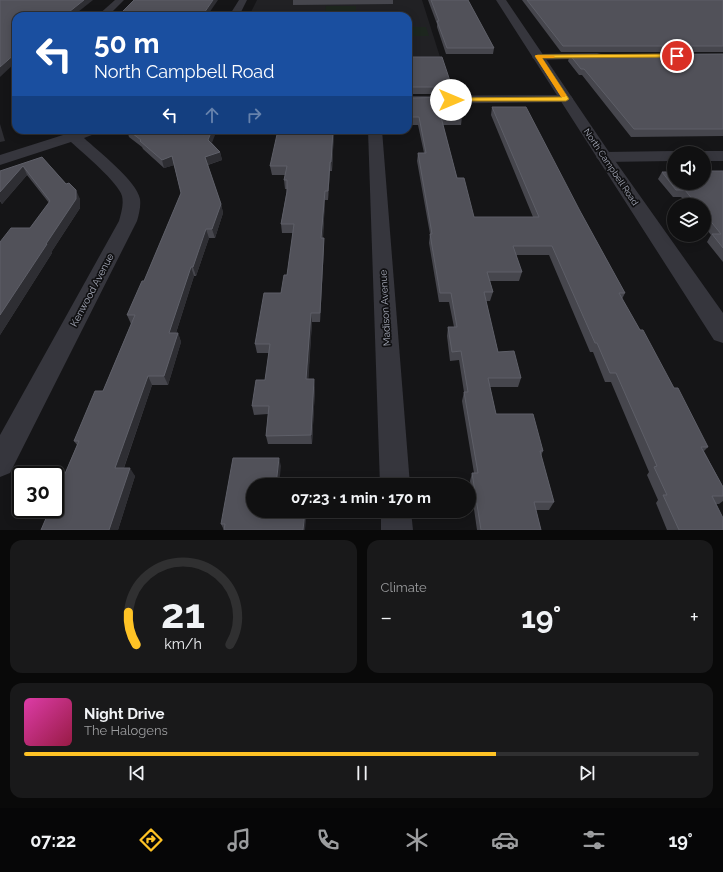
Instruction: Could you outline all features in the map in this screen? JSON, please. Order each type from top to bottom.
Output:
[{"type":"street","points":[[106,12],[120,0]]},
{"type":"street","points":[[236,12],[243,0]]},
{"type":"street","name":"North Campbell Road","points":[[501,0],[604,157],[723,333]]},
{"type":"street","points":[[538,56],[612,56]]},
{"type":"street","points":[[412,100],[566,99]]},
{"type":"street","points":[[0,160],[72,134]]},
{"type":"street","name":"Kenwood Avenue","points":[[0,463],[128,221],[133,204],[131,193],[80,134]]},
{"type":"street","name":"Madison Avenue","points":[[375,134],[394,478]]},
{"type":"street","points":[[604,157],[667,156]]},
{"type":"street","points":[[711,156],[723,156]]},
{"type":"street","points":[[396,518],[397,530]]},
{"type":"shaded area","points":[[257,0],[422,0],[441,60],[412,60],[412,12],[251,12]]},
{"type":"shaded area","points":[[326,6],[356,6],[356,12],[325,12]]},
{"type":"shaded area","points":[[412,27],[426,27],[429,36],[412,36]]},
{"type":"building","points":[[0,0],[84,0],[69,12],[12,12],[12,56],[0,67]]},
{"type":"building","points":[[134,0],[213,0],[205,12],[122,12]]},
{"type":"building","points":[[431,0],[468,0],[494,48],[447,48]]},
{"type":"building","points":[[527,0],[723,0],[723,46],[563,46]]},
{"type":"building","points":[[723,54],[723,129],[634,129],[584,69],[581,69],[570,55]]},
{"type":"building","points":[[412,57],[442,57],[452,87],[412,87]]},
{"type":"building","points":[[455,97],[462,117],[441,117],[457,178],[464,178],[474,217],[539,217],[492,107],[526,107],[625,293],[619,293],[640,330],[643,330],[674,388],[678,388],[708,447],[701,447],[723,487],[723,496],[712,496],[723,518],[723,530],[679,530],[663,495],[667,495],[654,467],[657,466],[616,373],[610,373],[552,246],[513,246],[522,272],[487,272],[493,292],[484,292],[498,352],[514,351],[521,378],[488,378],[496,414],[533,414],[543,451],[540,451],[554,502],[534,502],[541,530],[481,530],[476,498],[476,478],[473,478],[472,473],[478,473],[464,392],[468,392],[461,351],[452,352],[448,327],[457,327],[451,293],[440,293],[430,234],[432,234],[418,153],[426,153],[419,117],[412,117],[412,98]]},
{"type":"building","points":[[133,134],[210,134],[208,140],[220,152],[205,157],[221,204],[212,229],[206,229],[193,267],[191,267],[169,333],[178,333],[164,376],[148,376],[115,468],[130,468],[109,530],[41,530],[46,518],[64,518],[64,476],[79,441],[74,441],[95,391],[103,391],[135,315],[127,315],[142,281],[144,281],[181,193],[172,156],[162,160],[140,141],[141,140]]},
{"type":"building","points":[[277,134],[333,134],[328,191],[325,191],[321,238],[324,238],[320,313],[311,313],[306,379],[314,379],[311,435],[266,436],[269,406],[252,406],[256,380],[265,380],[270,344],[255,344],[264,293],[281,293],[284,275],[287,275],[294,224],[281,224],[287,192],[287,180],[284,180],[287,166],[270,166]]},
{"type":"building","points":[[42,157],[66,184],[69,183],[76,190],[76,199],[0,315],[0,242],[11,228],[30,228],[50,201],[23,166],[0,192],[0,171]]},
{"type":"building","points":[[711,171],[723,171],[723,248],[712,234],[721,234],[711,222],[711,198],[691,198],[685,190],[711,190]]},
{"type":"building","points":[[662,172],[667,172],[667,178]]},
{"type":"building","points":[[233,458],[279,458],[277,478],[246,478],[246,518],[304,518],[303,530],[224,530],[225,524],[221,524]]},
{"type":"slow traffic","points":[[553,57],[538,56],[563,95]]},
{"type":"route","points":[[451,100],[566,99],[538,56],[677,56]]}]
